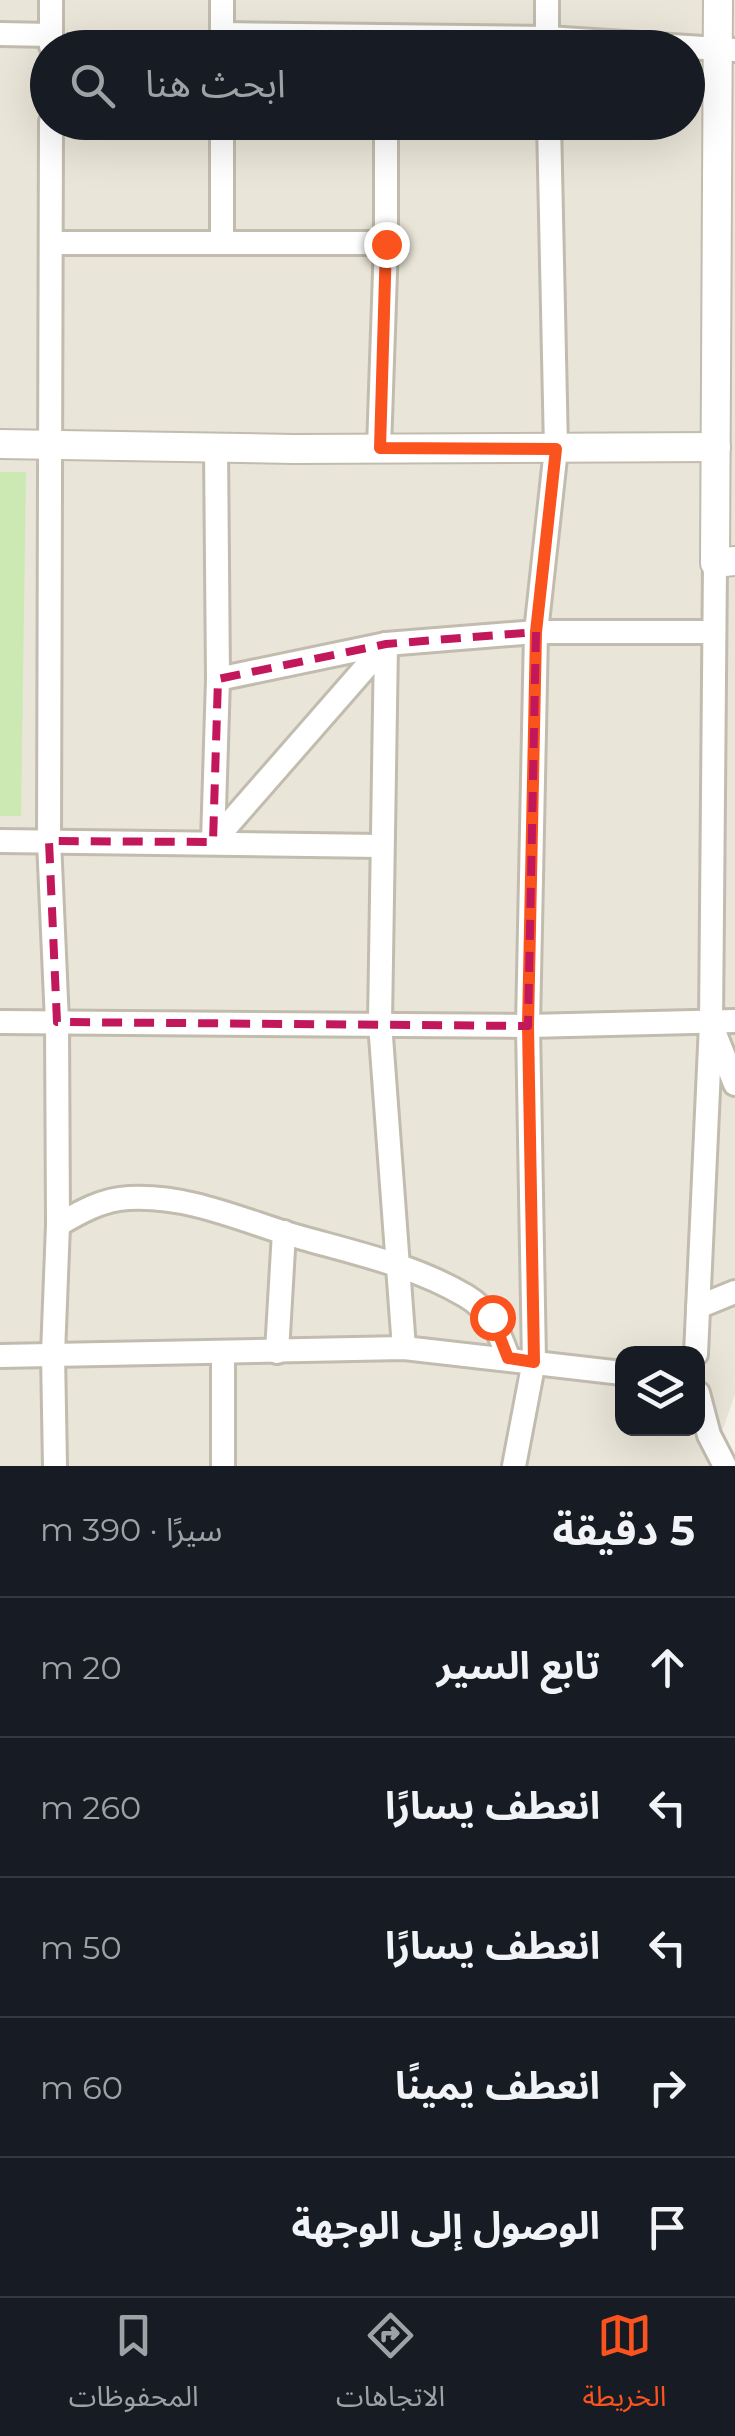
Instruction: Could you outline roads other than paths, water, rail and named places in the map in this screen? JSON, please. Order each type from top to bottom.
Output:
[{"type":"street","points":[[51,0],[51,30]]},
{"type":"street","points":[[222,0],[222,30]]},
{"type":"street","points":[[547,0],[547,30]]},
{"type":"street","points":[[696,1346],[711,1024],[714,632],[725,562],[716,448],[727,278],[726,50],[718,0]]},
{"type":"street","points":[[0,34],[30,38]]},
{"type":"street","points":[[52,140],[48,445],[49,841],[57,1022],[54,1466]]},
{"type":"street","points":[[222,140],[222,241]]},
{"type":"street","points":[[380,448],[386,140]]},
{"type":"street","points":[[514,1466],[534,1362],[528,1026],[536,632],[556,449],[549,140]]},
{"type":"street","points":[[52,243],[386,244]]},
{"type":"street","points":[[0,444],[716,448]]},
{"type":"street","points":[[214,842],[218,679],[216,447]]},
{"type":"street","points":[[218,679],[386,644],[536,632],[714,632]]},
{"type":"street","points":[[214,842],[386,644]]},
{"type":"street","points":[[386,644],[380,1023],[404,1348]]},
{"type":"street","points":[[0,841],[381,846]]},
{"type":"street","points":[[0,1022],[528,1026],[735,1021]]},
{"type":"street","points":[[711,1024],[735,1084]]},
{"type":"street","points":[[58,1225],[85,1209],[124,1198],[150,1198],[229,1213],[399,1264],[468,1297],[492,1317],[508,1358]]},
{"type":"street","points":[[277,1352],[284,1232]]},
{"type":"street","points":[[698,1307],[735,1292]]},
{"type":"street","points":[[0,1356],[404,1348],[615,1372]]},
{"type":"street","points":[[222,1354],[223,1466]]},
{"type":"street","points":[[705,1420],[726,1466]]}]
